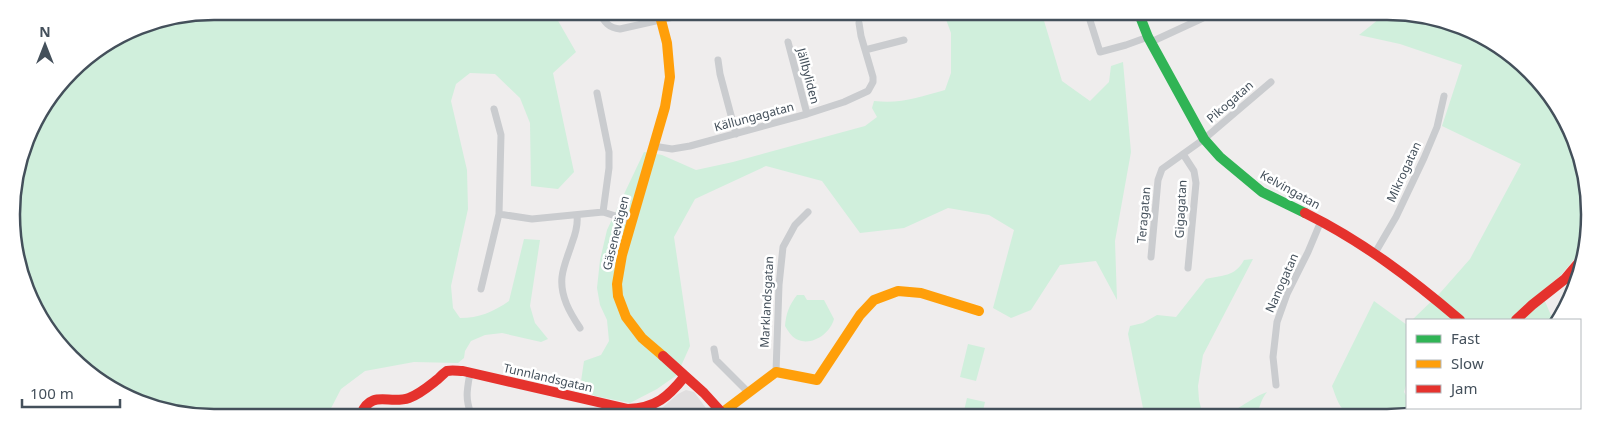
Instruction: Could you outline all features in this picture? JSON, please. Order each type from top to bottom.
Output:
[{"type":"street","points":[[603,20],[615,29],[661,20]]},
{"type":"street","name":"Gäsenevägen","points":[[661,20],[667,43],[670,77],[665,107],[631,221],[619,269],[618,296],[626,317],[642,338],[719,409]]},
{"type":"street","points":[[1090,20],[1100,52],[1149,39],[1198,20]]},
{"type":"street","name":"Kelvingatan","points":[[1141,20],[1149,39],[1204,139],[1220,157],[1262,192],[1321,221],[1375,253],[1459,319]]},
{"type":"street","points":[[859,23],[865,50],[904,40]]},
{"type":"street","name":"Jällbyliden","points":[[788,42],[807,114]]},
{"type":"street","name":"Källungagatan","points":[[653,146],[680,148],[807,114],[858,96],[868,91],[873,82],[865,50]]},
{"type":"street","points":[[718,60],[736,134]]},
{"type":"street","name":"Pikogatan","points":[[1204,139],[1271,82]]},
{"type":"street","points":[[597,93],[610,152],[603,212]]},
{"type":"street","name":"Mikrogatan","points":[[1375,253],[1396,217],[1424,158],[1436,127],[1444,96]]},
{"type":"street","points":[[481,289],[499,214],[501,136],[494,109]]},
{"type":"street","name":"Teragatan","points":[[1151,257],[1158,180],[1162,169],[1204,139]]},
{"type":"street","name":"Gigagatan","points":[[1183,154],[1194,171],[1196,183],[1188,268]]},
{"type":"street","points":[[499,214],[532,219],[603,212],[631,221]]},
{"type":"street","name":"Marklandsgatan","points":[[776,372],[779,285],[783,247],[795,225],[808,212]]},
{"type":"street","points":[[577,216],[578,221],[574,238],[562,276],[563,295],[572,317],[580,328]]},
{"type":"street","name":"Nanogatan","points":[[1276,385],[1273,357],[1277,322],[1287,294],[1321,221]]},
{"type":"street","points":[[1517,319],[1532,304],[1565,279],[1573,270]]},
{"type":"street","points":[[729,409],[748,392],[776,372],[817,380],[860,315],[874,300],[898,291],[921,293],[979,312]]},
{"type":"street","points":[[714,349],[716,360],[748,392]]},
{"type":"street","name":"Tunnlandsgatan","points":[[363,409],[370,400],[374,399],[403,400],[421,392],[448,371],[456,370],[612,409]]},
{"type":"street","points":[[469,409],[466,396],[470,373]]},
{"type":"street","name":"Tunnlandsgatan","points":[[643,409],[664,399],[684,376]]},
{"type":"shaded area","points":[[686,390],[694,392],[707,409],[661,409],[678,394]]},
{"type":"green space","points":[[202,20],[558,20],[576,52],[553,73],[574,172],[558,189],[531,186],[530,123],[520,98],[495,74],[470,73],[456,84],[451,101],[467,170],[468,209],[451,286],[453,308],[460,318],[467,318],[486,314],[509,301],[524,239],[540,240],[530,306],[535,323],[548,339],[541,342],[502,333],[485,335],[471,341],[465,351],[464,358],[458,363],[414,362],[365,371],[341,389],[331,409],[202,409],[152,399],[117,383],[86,361],[60,333],[40,301],[30,277],[22,240],[20,202],[24,177],[30,152],[46,117],[68,86],[96,60],[128,40],[152,30],[177,24]]},
{"type":"green space","points":[[946,20],[1044,20],[1062,81],[1090,101],[1109,82],[1111,66],[1123,62],[1131,152],[1115,241],[1117,300],[1096,261],[1060,265],[1031,310],[1011,318],[993,308],[1014,230],[989,215],[948,208],[904,228],[860,233],[822,181],[766,166],[695,199],[674,237],[690,346],[677,375],[657,389],[630,403],[595,396],[580,388],[584,361],[601,355],[609,341],[607,320],[600,305],[597,288],[600,260],[607,230],[644,152],[662,155],[696,170],[733,162],[865,126],[877,117],[872,108],[874,101],[902,101],[945,90],[951,73],[951,33]]},
{"type":"green space","points":[[1378,20],[1399,20],[1449,30],[1473,40],[1505,60],[1533,86],[1548,106],[1561,128],[1571,152],[1581,202],[1581,227],[1576,257],[1561,275],[1541,292],[1552,317],[1551,319],[1413,319],[1440,293],[1470,259],[1521,164],[1442,126],[1462,65],[1400,44],[1359,35]]},
{"type":"green space","points":[[1253,259],[1203,355],[1198,386],[1201,408],[1204,409],[1143,409],[1128,334],[1130,326],[1143,323],[1157,315],[1176,317],[1206,279],[1223,276],[1237,270],[1244,260]]},
{"type":"green space","points":[[797,295],[804,295],[807,300],[824,300],[834,319],[828,330],[819,338],[808,341],[796,339],[785,326],[788,310]]},
{"type":"green space","points":[[1374,301],[1406,324],[1406,385],[1404,392],[1406,395],[1406,408],[1343,409],[1332,386]]},
{"type":"green space","points":[[968,344],[985,348],[976,381],[960,377]]},
{"type":"green space","points":[[1267,392],[1259,409],[1236,409]]},
{"type":"green space","points":[[967,398],[985,402],[983,409],[964,409]]},
{"type":"traffic: fast","points":[[1141,20],[1148,37],[1204,139],[1220,157],[1262,192],[1305,213]]},
{"type":"traffic: slow","points":[[661,20],[667,43],[670,77],[665,107],[622,255],[617,284],[618,296],[626,317],[642,338],[663,356]]},
{"type":"traffic: slow","points":[[727,409],[776,372],[817,380],[860,315],[874,300],[898,291],[921,293],[979,311]]},
{"type":"traffic: jam","points":[[1305,213],[1366,248],[1424,290],[1459,319]]},
{"type":"traffic: jam","points":[[1517,319],[1565,279],[1573,270]]},
{"type":"traffic: jam","points":[[663,356],[704,393],[719,409]]},
{"type":"traffic: jam","points":[[364,409],[370,402],[376,400],[402,400],[409,398],[424,390],[449,371],[463,371],[628,409]]},
{"type":"traffic: jam","points":[[628,409],[654,404],[661,400],[685,376]]}]
